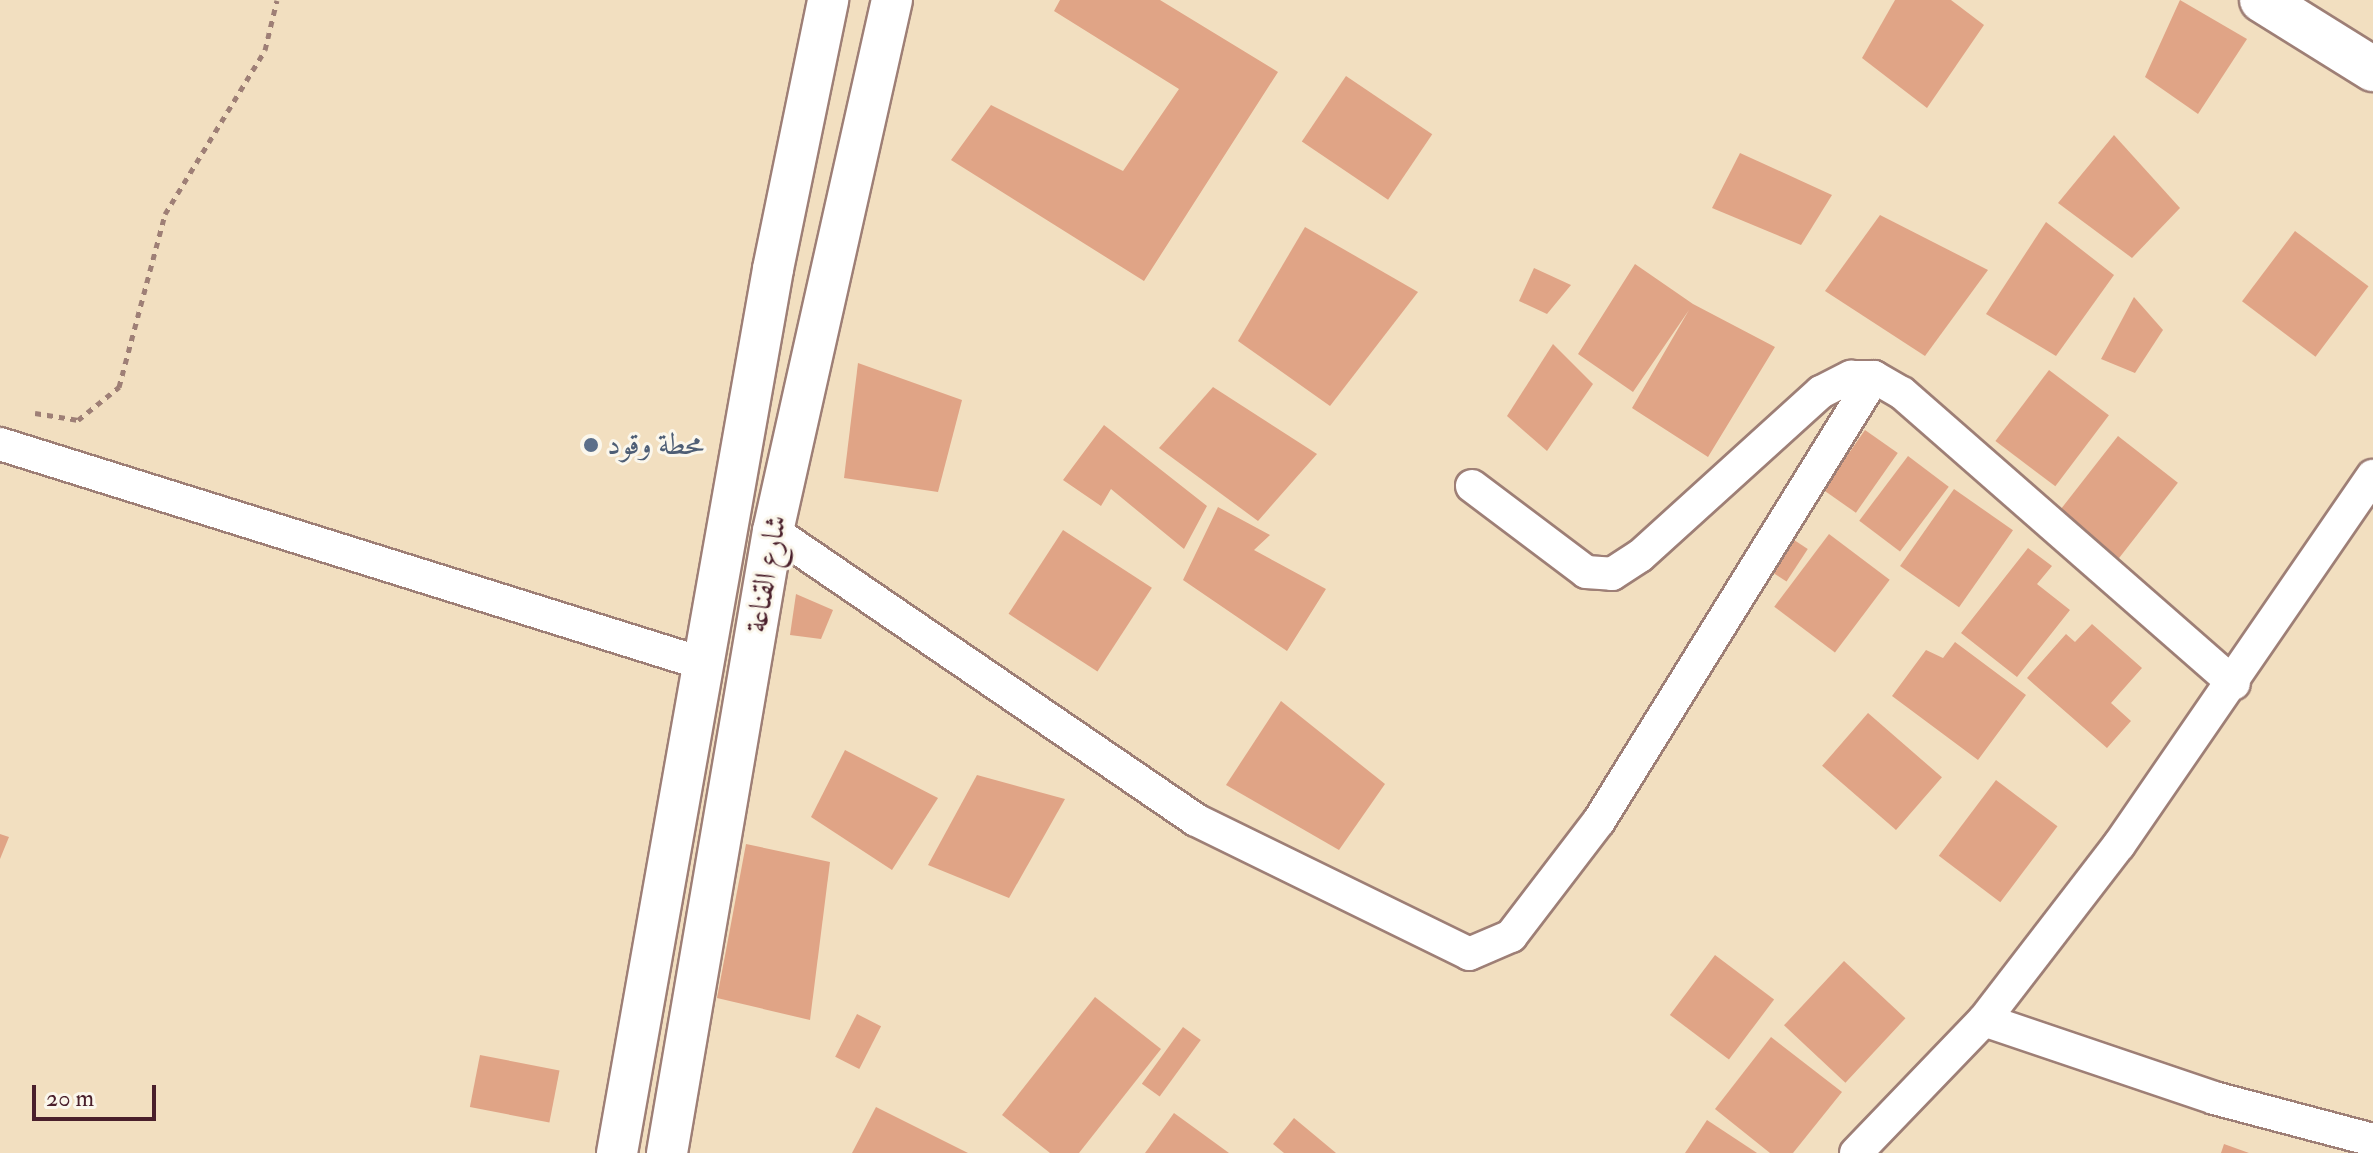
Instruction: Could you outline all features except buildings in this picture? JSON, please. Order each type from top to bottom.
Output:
[{"type":"main road","points":[[2262,0],[2373,69]]},
{"type":"street","name":"شارع القناعة","points":[[617,1153],[701,663],[731,522],[773,269],[828,0]]},
{"type":"street","name":"شارع القناعة","points":[[667,1153],[773,531],[892,0]]},
{"type":"street","points":[[1472,486],[1586,572],[1612,574],[1640,556],[1821,392],[1851,377],[1874,377],[1902,393],[2234,684]]},
{"type":"street","points":[[773,531],[1196,820],[1469,954],[1511,936],[1599,821],[1874,377]]},
{"type":"street","points":[[0,444],[701,663]]},
{"type":"street","points":[[1856,1153],[1984,1020],[2234,684],[2373,476]]},
{"type":"street","points":[[1984,1020],[2214,1098],[2373,1140]]},
{"type":"path","points":[[31,412],[78,420],[119,387],[165,214],[265,50],[277,0]]},
{"type":"place","name":"محطة وقود","points":[[591,445]]}]
